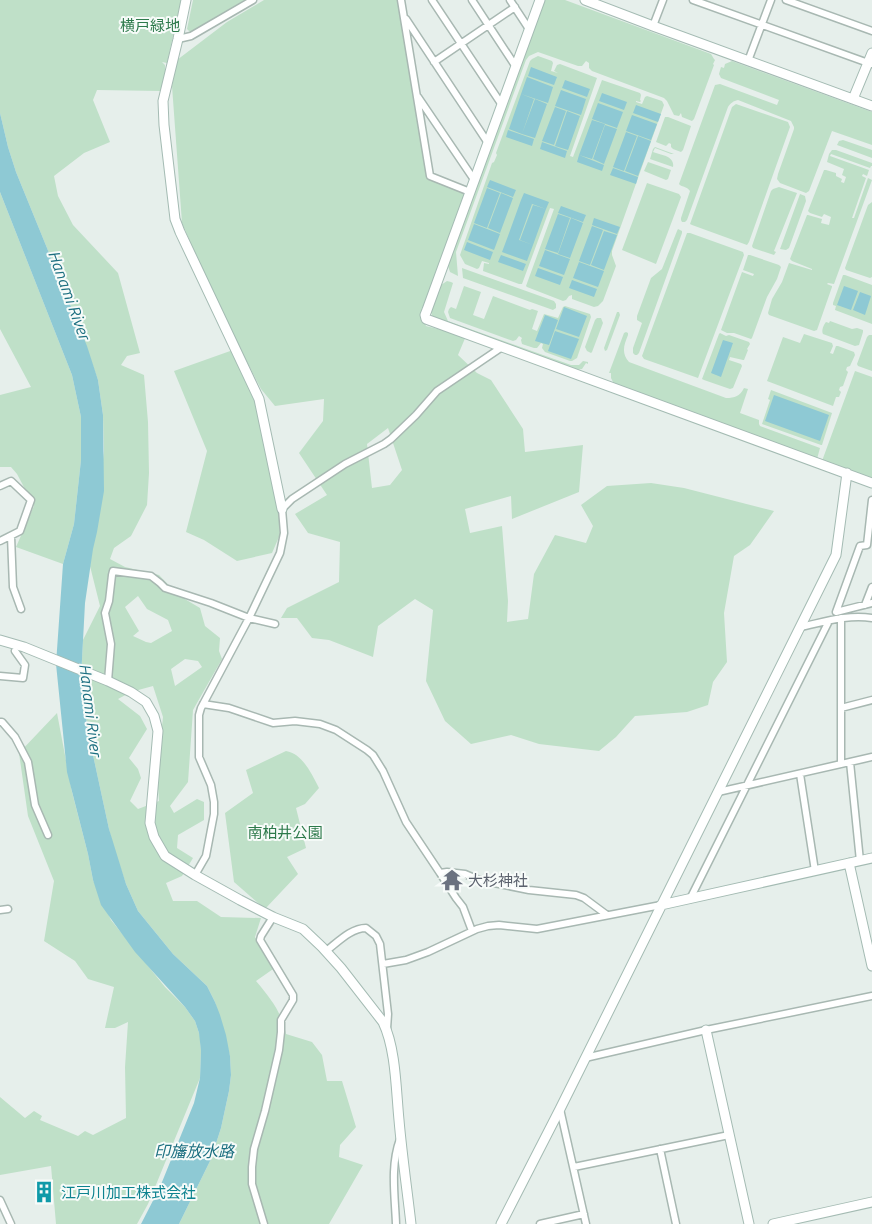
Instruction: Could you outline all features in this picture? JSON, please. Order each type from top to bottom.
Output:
[{"type":"street","points":[[186,0],[164,101],[164,125],[175,219],[259,400],[282,509],[284,533],[280,553],[249,618],[202,704],[199,715],[199,757],[210,785],[214,802],[214,814],[206,856],[195,875]]},
{"type":"street","points":[[178,39],[191,36],[253,0]]},
{"type":"street","points":[[401,0],[430,176],[470,192]]},
{"type":"street","points":[[432,0],[502,104]]},
{"type":"street","points":[[472,0],[516,67]]},
{"type":"street","points":[[510,0],[530,29]]},
{"type":"street","points":[[540,0],[425,316],[426,319],[872,482]]},
{"type":"street","points":[[585,0],[872,106]]},
{"type":"street","points":[[653,26],[663,0]]},
{"type":"street","points":[[693,0],[870,64]]},
{"type":"street","points":[[748,61],[771,0]]},
{"type":"street","points":[[786,0],[872,31]]},
{"type":"street","points":[[434,62],[515,7]]},
{"type":"street","points":[[404,16],[488,143]]},
{"type":"street","points":[[853,99],[870,64],[872,53]]},
{"type":"street","points":[[416,93],[474,181]]},
{"type":"street","points":[[282,509],[292,500],[345,464],[392,439],[437,391],[502,347]]},
{"type":"street","points":[[501,1224],[836,555],[847,473]]},
{"type":"street","points":[[0,486],[11,481],[31,500],[20,531],[0,541]]},
{"type":"street","points":[[872,500],[867,545],[860,546],[836,612],[869,604],[872,587]]},
{"type":"street","points":[[10,536],[13,587],[21,609]]},
{"type":"street","points":[[105,680],[111,644],[105,613],[109,601],[113,571],[151,576],[165,588],[249,618],[275,624]]},
{"type":"street","points":[[800,627],[841,618],[860,616],[872,618]]},
{"type":"street","points":[[841,618],[841,764]]},
{"type":"street","points":[[690,899],[829,621]]},
{"type":"street","points":[[0,640],[24,647],[105,680],[131,692],[146,702],[154,716],[158,731],[150,814],[154,837],[165,856],[195,875],[273,917],[303,929],[342,968],[383,1022],[392,1048],[411,1224]]},
{"type":"street","points":[[0,676],[23,678],[25,665],[15,651]]},
{"type":"street","points":[[841,708],[872,700]]},
{"type":"street","points":[[202,704],[228,708],[273,723],[295,721],[320,724],[336,730],[373,755],[380,765],[406,822],[463,907],[472,931]]},
{"type":"street","points":[[0,722],[14,737],[28,762],[35,805],[48,835]]},
{"type":"street","points":[[718,792],[872,758]]},
{"type":"street","points":[[850,762],[860,861]]},
{"type":"street","points":[[800,774],[815,871]]},
{"type":"street","points":[[383,964],[406,960],[428,952],[472,931],[488,926],[499,925],[537,929],[690,899],[872,858]]},
{"type":"street","points":[[849,863],[872,966]]},
{"type":"street","points":[[440,872],[465,874],[479,880],[530,890],[576,895],[584,898],[607,915]]},
{"type":"street","points":[[0,910],[8,909]]},
{"type":"street","points":[[264,1224],[252,1184],[254,1149],[279,1050],[281,1020],[293,1000],[293,995],[260,940],[273,917]]},
{"type":"street","points":[[326,951],[360,928],[366,928],[376,936],[380,944],[383,964],[388,1014],[387,1030]]},
{"type":"street","points":[[585,1058],[706,1030],[872,996]]},
{"type":"street","points":[[706,1030],[749,1224]]},
{"type":"street","points":[[560,1109],[586,1224]]},
{"type":"street","points":[[574,1168],[729,1134]]},
{"type":"street","points":[[396,1224],[395,1159],[400,1136]]},
{"type":"street","points":[[660,1149],[676,1224]]},
{"type":"street","points":[[0,1200],[2,1209],[12,1224]]},
{"type":"street","points":[[773,1224],[872,1202]]},
{"type":"street","points":[[540,1224],[584,1214]]},
{"type":"green space","name":"横戸緑地","points":[[0,0],[181,0],[167,63],[162,62],[165,65],[165,77],[160,91],[97,90],[93,100],[110,142],[84,153],[54,176],[58,196],[73,225],[118,273],[140,353],[127,356],[121,365],[144,375],[148,422],[149,473],[147,505],[131,536],[114,548],[110,559],[125,567],[159,575],[178,595],[200,608],[205,626],[220,638],[219,651],[222,659],[193,710],[188,782],[170,806],[174,813],[197,799],[204,802],[204,820],[178,835],[177,848],[193,858],[182,876],[166,883],[173,901],[197,901],[221,917],[261,918],[255,937],[276,967],[256,981],[275,1006],[286,1034],[312,1042],[322,1055],[327,1081],[342,1081],[356,1127],[340,1145],[339,1157],[363,1165],[329,1224],[179,1224],[211,1159],[221,1128],[231,1075],[230,1056],[215,1002],[207,986],[173,954],[138,911],[126,884],[113,846],[88,732],[81,678],[83,640],[100,606],[90,566],[104,451],[103,415],[98,380],[78,324],[16,172],[0,113]],"holes":[[[138,596],[147,609],[168,620],[172,631],[151,643],[133,636],[139,631],[125,607]],[[185,659],[198,661],[202,667],[175,686],[171,669]],[[153,686],[163,717],[157,774],[159,801],[138,809],[130,801],[141,778],[138,769],[129,758],[147,729],[140,716],[118,699],[131,692]]]},
{"type":"green space","points":[[193,0],[249,0],[191,33],[187,29]]},
{"type":"green space","points":[[264,0],[398,0],[428,178],[465,194],[422,316],[426,326],[466,336],[458,355],[477,373],[491,380],[523,429],[525,452],[583,445],[579,492],[512,519],[511,496],[465,509],[470,533],[502,526],[508,601],[507,622],[528,619],[534,574],[555,535],[586,543],[593,526],[581,505],[607,486],[651,483],[684,488],[774,511],[750,545],[734,556],[724,613],[727,662],[713,682],[708,705],[687,712],[635,716],[616,737],[599,751],[539,744],[511,735],[471,744],[445,721],[426,681],[433,610],[415,599],[378,626],[373,657],[329,640],[312,638],[297,618],[281,618],[287,608],[339,582],[340,542],[308,533],[295,514],[327,495],[299,453],[323,421],[324,399],[275,406],[261,389],[218,306],[182,223],[172,86],[177,60],[227,22]],"holes":[[[388,428],[402,470],[390,485],[372,488],[367,444]]]},
{"type":"green space","points":[[544,0],[565,0],[711,54],[715,60],[714,65],[692,121],[682,117],[681,113],[679,116],[674,115],[664,98],[592,71],[589,68],[589,63],[586,61],[582,66],[578,66],[538,52],[529,56],[456,252],[458,276],[450,272],[448,266]]},
{"type":"green space","points":[[538,56],[552,61],[551,71],[558,73],[554,71],[557,65],[560,64],[597,78],[570,156],[573,157],[602,80],[640,93],[641,101],[636,102],[642,104],[647,96],[662,101],[664,105],[612,251],[616,266],[603,301],[594,307],[572,299],[572,295],[563,301],[526,286],[554,209],[550,208],[522,284],[483,271],[484,263],[489,263],[482,261],[477,269],[465,264],[460,255],[530,61]]},
{"type":"green space","points":[[732,61],[872,112],[872,145],[832,131],[809,191],[806,193],[780,183],[777,179],[794,129],[791,121],[738,100],[735,101],[728,107],[687,220],[682,222],[681,218],[690,191],[679,184],[715,85],[720,84],[777,105],[779,100],[721,78],[719,74],[721,67],[724,68],[725,64]]},
{"type":"green space","points":[[736,104],[788,122],[790,127],[747,245],[690,224],[732,107]]},
{"type":"green space","points":[[665,117],[691,126],[681,152],[673,149],[669,143],[666,146],[656,142]]},
{"type":"green space","points":[[843,140],[872,150],[872,158],[837,145],[839,141]]},
{"type":"green space","points":[[655,147],[674,154],[655,148],[653,152],[670,158],[673,167],[650,159]]},
{"type":"green space","points":[[832,150],[872,163],[870,168],[831,154],[830,156],[869,170],[867,176],[863,174],[862,176],[866,178],[852,218],[854,218],[868,178],[872,180],[834,284],[827,284],[832,287],[817,330],[814,331],[768,313],[772,299],[782,282],[789,263],[812,270],[790,259],[807,215],[822,219],[821,223],[829,225],[831,217],[824,214],[822,217],[808,211],[824,170],[836,173],[836,176],[842,179],[841,182],[844,183],[846,177],[842,175],[844,169],[827,162]]},
{"type":"green space","points":[[648,162],[671,170],[668,179],[666,180],[644,171]]},
{"type":"green space","points":[[647,183],[679,194],[681,197],[656,264],[622,250]]},
{"type":"green space","points":[[779,187],[797,193],[774,255],[752,246],[771,191]]},
{"type":"green space","points":[[0,192],[72,375],[81,417],[81,460],[74,524],[63,564],[16,547],[34,506],[17,474],[11,467],[0,467],[0,395],[31,387],[0,329]]},
{"type":"green space","points":[[800,194],[805,196],[806,201],[789,248],[786,250],[780,249]]},
{"type":"green space","points":[[872,202],[872,277],[870,278],[845,268],[868,205]]},
{"type":"green space","points":[[678,229],[682,233],[639,353],[635,355],[633,348],[642,323],[637,320],[637,316],[651,278],[662,269]]},
{"type":"green space","points":[[687,233],[743,252],[744,255],[698,378],[644,359],[642,356]]},
{"type":"green space","points":[[748,255],[781,267],[751,339],[721,330],[742,272],[753,276],[754,274],[743,270]]},
{"type":"green space","points":[[462,268],[554,301],[556,308],[553,310],[463,278]]},
{"type":"green space","points":[[843,275],[872,285],[872,324],[835,310],[836,306],[833,303]]},
{"type":"green space","points":[[447,281],[453,283],[444,312],[448,321],[571,365],[579,365],[583,361],[588,362],[588,364],[586,363],[582,369],[575,370],[433,318],[431,312],[441,285]]},
{"type":"green space","points":[[464,286],[481,292],[473,315],[484,319],[493,296],[530,310],[538,311],[532,329],[537,331],[544,314],[558,318],[565,306],[590,314],[591,317],[577,358],[570,361],[545,352],[541,343],[537,348],[534,348],[522,344],[522,338],[519,336],[513,341],[450,318],[449,309],[451,307],[456,309]]},
{"type":"green space","points":[[617,312],[620,315],[605,351],[604,348]]},
{"type":"green space","points":[[597,318],[601,318],[603,323],[591,353],[585,347]]},
{"type":"green space","points":[[830,321],[852,329],[863,330],[859,345],[855,346],[823,334],[824,324]]},
{"type":"green space","points":[[626,332],[628,335],[624,352],[629,362],[726,398],[737,396],[744,388],[748,389],[740,413],[759,420],[760,426],[820,448],[817,459],[614,384],[611,373],[609,373]]},
{"type":"green space","points":[[720,333],[749,342],[750,344],[744,360],[730,357],[729,360],[742,366],[733,388],[730,389],[702,379]]},
{"type":"green space","points":[[804,334],[832,343],[833,346],[830,353],[833,354],[836,346],[854,352],[855,355],[846,370],[848,372],[843,386],[839,390],[841,392],[839,397],[836,397],[833,406],[767,381],[783,337],[800,343]]},
{"type":"green space","points":[[869,335],[872,335],[872,371],[857,364]]},
{"type":"green space","points":[[233,350],[259,406],[282,530],[272,553],[237,561],[204,540],[186,532],[207,451],[174,371]]},
{"type":"green space","points":[[855,371],[872,377],[872,479],[822,461]]},
{"type":"green space","points":[[771,390],[832,413],[822,445],[762,424],[770,400],[768,399]]},
{"type":"green space","points":[[57,713],[72,792],[93,880],[111,920],[165,987],[185,1007],[195,1021],[200,1036],[200,1078],[148,1204],[137,1224],[56,1224],[51,1166],[0,1175],[0,1097],[25,1118],[34,1111],[42,1116],[40,1120],[78,1136],[85,1131],[93,1135],[126,1118],[125,1067],[128,1022],[115,1028],[105,1028],[114,987],[88,979],[75,961],[44,941],[54,881],[28,816],[19,753]]},
{"type":"green space","name":"南柏井公園","points":[[286,751],[302,760],[310,770],[319,788],[305,804],[296,808],[306,848],[287,857],[298,874],[265,909],[234,882],[225,813],[253,793],[246,770]]},
{"type":"water","points":[[531,67],[557,77],[554,85],[528,76]]},
{"type":"water","points":[[527,77],[553,87],[548,103],[521,94]]},
{"type":"water","points":[[565,80],[590,89],[587,97],[562,88]]},
{"type":"water","points":[[561,90],[586,99],[581,115],[555,106]]},
{"type":"water","points":[[602,93],[627,102],[624,110],[599,101]]},
{"type":"water","points":[[521,94],[534,99],[522,134],[509,129]]},
{"type":"water","points":[[535,99],[547,104],[535,138],[522,134]]},
{"type":"water","points":[[598,103],[623,112],[617,128],[592,119]]},
{"type":"water","points":[[636,105],[661,114],[658,122],[633,113]]},
{"type":"water","points":[[555,107],[566,111],[554,145],[542,141]]},
{"type":"water","points":[[567,111],[580,116],[568,150],[555,146]]},
{"type":"water","name":"印旛放水路","points":[[0,113],[16,172],[87,346],[98,380],[103,415],[104,491],[85,603],[81,678],[88,732],[109,829],[126,884],[138,911],[173,954],[207,986],[220,1015],[230,1056],[231,1075],[229,1091],[221,1128],[211,1159],[179,1224],[141,1224],[160,1187],[194,1103],[200,1078],[201,1051],[199,1033],[195,1021],[185,1007],[135,952],[101,905],[93,880],[67,772],[56,664],[63,564],[74,524],[81,460],[81,417],[72,375],[0,192]]},
{"type":"water","points":[[632,115],[657,124],[651,140],[626,131]]},
{"type":"water","points":[[592,120],[605,124],[592,159],[579,155]]},
{"type":"water","points":[[605,125],[617,129],[604,164],[593,159]]},
{"type":"water","points":[[508,130],[534,139],[532,146],[506,137]]},
{"type":"water","points":[[626,132],[637,136],[624,171],[613,167]]},
{"type":"water","points":[[638,136],[651,141],[638,176],[625,171]]},
{"type":"water","points":[[542,142],[567,151],[565,158],[540,149]]},
{"type":"water","points":[[579,155],[604,165],[602,171],[577,162]]},
{"type":"water","points":[[613,168],[638,177],[636,184],[610,175]]},
{"type":"water","points":[[490,180],[516,190],[513,197],[487,187]]},
{"type":"water","points":[[487,188],[500,193],[487,228],[474,223]]},
{"type":"water","points":[[501,193],[513,198],[500,233],[488,228]]},
{"type":"water","points":[[524,193],[549,202],[546,209],[521,200]]},
{"type":"water","points":[[521,200],[532,204],[519,240],[508,236]]},
{"type":"water","points":[[533,205],[546,209],[533,245],[520,240]]},
{"type":"water","points":[[561,206],[586,215],[583,222],[558,213]]},
{"type":"water","points":[[558,214],[570,218],[558,253],[545,249]]},
{"type":"water","points":[[571,218],[583,223],[570,258],[558,254]]},
{"type":"water","points":[[594,218],[620,227],[617,234],[592,225]]},
{"type":"water","points":[[474,224],[500,234],[494,250],[468,240]]},
{"type":"water","points":[[592,226],[603,230],[590,265],[579,261]]},
{"type":"water","points":[[604,231],[617,235],[604,270],[591,265]]},
{"type":"water","points":[[508,236],[533,245],[527,261],[502,252]]},
{"type":"water","points":[[467,242],[493,252],[490,260],[464,250]]},
{"type":"water","points":[[545,250],[570,259],[564,275],[539,266]]},
{"type":"water","points":[[501,255],[526,264],[523,271],[498,262]]},
{"type":"water","points":[[579,262],[604,271],[598,287],[573,278]]},
{"type":"water","points":[[538,268],[563,277],[560,285],[535,276]]},
{"type":"water","points":[[572,280],[597,289],[594,297],[569,288]]},
{"type":"water","points":[[844,286],[858,291],[851,310],[837,305]]},
{"type":"water","points":[[860,292],[871,296],[865,315],[853,310]]},
{"type":"water","points":[[564,307],[587,316],[579,337],[556,329]]},
{"type":"water","points":[[545,315],[558,320],[549,345],[535,341]]},
{"type":"water","points":[[555,331],[579,339],[571,359],[548,351]]},
{"type":"water","points":[[723,340],[733,343],[721,377],[711,373]]},
{"type":"water","points":[[774,395],[829,415],[820,441],[765,421]]},
{"type":"place","name":"大杉神社","points":[[452,880]]},
{"type":"place","name":"江戸川加工株式会社","points":[[44,1192]]},
{"type":"water label","name":"Hanami River","points":[[70,296]]},
{"type":"water label","name":"Hanami River","points":[[91,711]]}]
